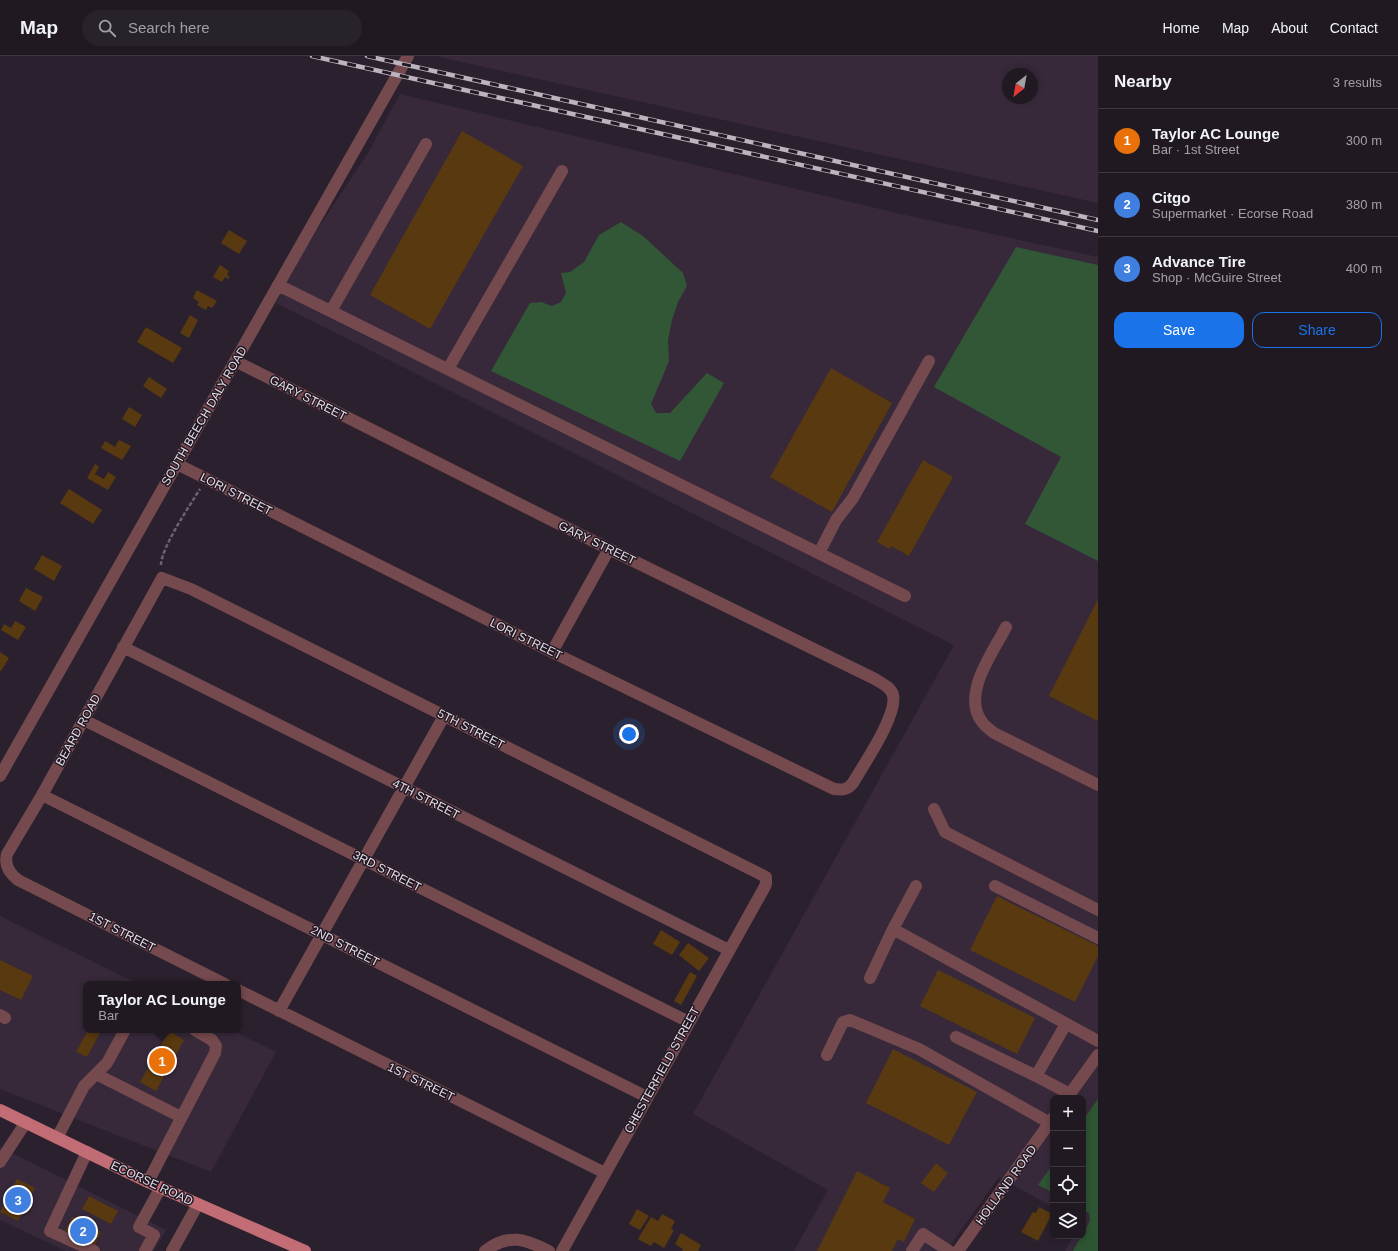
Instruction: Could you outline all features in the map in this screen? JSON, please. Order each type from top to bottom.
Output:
[{"type":"main road","name":"ECORSE ROAD","points":[[0,1110],[148,1182],[305,1251]]},
{"type":"street","name":"SOUTH BEECH DALY ROAD","points":[[0,776],[408,56]]},
{"type":"street","points":[[331,311],[426,144]]},
{"type":"street","points":[[448,369],[562,171]]},
{"type":"street","points":[[278,285],[906,596]]},
{"type":"street","name":"GARY STREET","points":[[235,361],[609,549],[888,686],[892,694],[892,710],[884,730],[866,760]]},
{"type":"street","points":[[819,553],[836,520],[853,498],[929,361]]},
{"type":"street","name":"LORI STREET","points":[[177,464],[552,652],[834,789],[843,790],[848,788],[866,760]]},
{"type":"street","points":[[552,652],[609,549]]},
{"type":"street","name":"BEARD ROAD","points":[[18,880],[7,868],[5,861],[7,854],[42,795],[162,578]]},
{"type":"street","name":"5TH STREET","points":[[162,578],[191,590],[766,877],[766,884],[763,890]]},
{"type":"street","points":[[1006,627],[974,692],[976,708],[982,722],[994,733],[1098,786]]},
{"type":"street","name":"4TH STREET","points":[[123,647],[729,950]]},
{"type":"street","points":[[279,1011],[444,716]]},
{"type":"street","name":"3RD STREET","points":[[84,720],[689,1022]]},
{"type":"street","name":"2ND STREET","points":[[42,795],[648,1097]]},
{"type":"street","points":[[934,809],[945,832],[1098,910]]},
{"type":"street","name":"1ST STREET","points":[[18,880],[220,981]]},
{"type":"street","points":[[870,978],[893,929],[916,886]]},
{"type":"street","points":[[995,886],[1098,938]]},
{"type":"street","name":"CHESTERFIELD STREET","points":[[562,1251],[763,890]]},
{"type":"street","points":[[893,929],[1098,1041]]},
{"type":"street","name":"1ST STREET","points":[[241,992],[605,1173]]},
{"type":"street","points":[[827,1055],[843,1022],[850,1020],[919,1049],[1050,1120]]},
{"type":"street","points":[[1036,1076],[1066,1024]]},
{"type":"street","points":[[57,1138],[84,1086],[107,1063],[124,1033]]},
{"type":"street","points":[[148,1182],[215,1052],[216,1046],[212,1040],[200,1033]]},
{"type":"street","points":[[956,1037],[1036,1076],[1067,1095]]},
{"type":"street","points":[[1070,1095],[1098,1055]]},
{"type":"street","points":[[96,1074],[181,1117]]},
{"type":"street","points":[[0,1162],[26,1122]]},
{"type":"street","name":"HOLLAND ROAD","points":[[958,1251],[1050,1122]]},
{"type":"street","points":[[87,1152],[50,1230],[94,1251]]},
{"type":"street","points":[[145,1251],[154,1235],[139,1227],[161,1187]]},
{"type":"street","points":[[172,1251],[198,1204]]},
{"type":"street","points":[[912,1251],[923,1234],[950,1251]]},
{"type":"street","points":[[485,1251],[499,1242],[515,1239],[529,1241],[549,1251]]},
{"type":"path","points":[[161,565],[174,534],[200,487]]},
{"type":"shaded area","points":[[436,56],[1098,56],[1098,203],[448,59]]},
{"type":"shaded area","points":[[400,94],[905,215],[1098,257],[1098,1251],[1065,1251],[1071,1239],[1086,1239],[1086,1095],[1050,1095],[1050,1205],[999,1177],[946,1251],[794,1251],[828,1190],[693,1114],[954,645],[276,303],[309,242],[368,153]]},
{"type":"shaded area","points":[[0,916],[132,981],[83,981],[83,1033],[237,1033],[276,1052],[211,1172],[0,1089]]},
{"type":"shaded area","points":[[0,1147],[166,1230],[154,1251],[66,1251],[0,1220]]},
{"type":"green space","points":[[621,222],[643,236],[683,273],[687,286],[678,302],[672,320],[668,340],[669,361],[651,404],[656,413],[670,413],[707,373],[724,383],[680,461],[491,371],[530,303],[541,302],[552,306],[561,302],[566,293],[561,273],[570,272],[584,262],[599,235]]},
{"type":"green space","points":[[1016,247],[1098,265],[1098,561],[1025,524],[1061,457],[934,387]]},
{"type":"green space","points":[[1098,1099],[1098,1251],[1073,1251],[1079,1239],[1086,1239],[1086,1229],[1090,1220],[1089,1213],[1086,1212],[1086,1116]]},
{"type":"green space","points":[[1050,1168],[1050,1191],[1038,1185]]},
{"type":"building","points":[[462,131],[523,166],[430,329],[370,295]]},
{"type":"building","points":[[229,230],[247,241],[239,254],[221,243]]},
{"type":"building","points":[[220,265],[229,271],[227,275],[230,277],[228,279],[225,277],[222,282],[213,277]]},
{"type":"building","points":[[197,290],[217,301],[212,308],[208,306],[206,310],[197,305],[199,302],[193,298]]},
{"type":"building","points":[[190,315],[198,320],[189,338],[180,333]]},
{"type":"building","points":[[146,327],[182,348],[173,363],[137,342]]},
{"type":"building","points":[[831,368],[892,403],[832,512],[770,477]]},
{"type":"building","points":[[149,377],[167,389],[161,398],[143,386]]},
{"type":"building","points":[[129,407],[142,415],[135,427],[122,419]]},
{"type":"building","points":[[119,440],[131,446],[122,460],[101,448],[105,441],[115,447]]},
{"type":"building","points":[[923,460],[953,477],[909,556],[891,546],[890,549],[877,542]]},
{"type":"building","points":[[95,464],[99,467],[95,474],[104,479],[108,472],[116,477],[108,490],[87,478]]},
{"type":"building","points":[[69,489],[102,510],[93,524],[60,503]]},
{"type":"building","points":[[42,555],[62,566],[54,581],[34,569]]},
{"type":"building","points":[[26,588],[43,597],[35,611],[19,601]]},
{"type":"building","points":[[1098,599],[1098,721],[1049,696]]},
{"type":"building","points":[[15,621],[26,627],[18,640],[1,630],[4,624],[11,628]]},
{"type":"building","points":[[0,652],[9,658],[1,671],[0,671]]},
{"type":"building","points":[[997,896],[1098,946],[1098,956],[1075,1002],[970,950]]},
{"type":"building","points":[[661,930],[680,942],[672,955],[653,944]]},
{"type":"building","points":[[688,943],[709,958],[699,971],[679,955]]},
{"type":"building","points":[[0,960],[33,976],[21,1000],[0,990]]},
{"type":"building","points":[[938,970],[1035,1018],[1017,1054],[920,1006]]},
{"type":"building","points":[[690,972],[697,976],[681,1005],[674,1001]]},
{"type":"building","points":[[86,1033],[100,1033],[87,1057],[76,1052]]},
{"type":"building","points":[[168,1033],[172,1033],[184,1040],[156,1091],[140,1082]]},
{"type":"building","points":[[893,1049],[977,1092],[949,1145],[866,1103]]},
{"type":"building","points":[[936,1163],[948,1173],[934,1192],[921,1183]]},
{"type":"building","points":[[857,1171],[890,1188],[883,1202],[915,1219],[904,1242],[898,1239],[892,1251],[817,1251]]},
{"type":"building","points":[[17,1179],[35,1188],[18,1221],[0,1212]]},
{"type":"building","points":[[89,1196],[118,1211],[111,1224],[82,1209]]},
{"type":"building","points":[[1039,1207],[1050,1213],[1050,1218],[1038,1241],[1021,1232],[1033,1212],[1036,1213]]},
{"type":"building","points":[[637,1209],[649,1216],[640,1230],[629,1224]]},
{"type":"building","points":[[662,1214],[675,1221],[671,1229],[674,1230],[664,1248],[654,1242],[651,1246],[638,1239],[651,1217],[658,1221]]},
{"type":"building","points":[[72,1217],[101,1232],[95,1245],[65,1231]]},
{"type":"building","points":[[681,1233],[701,1245],[698,1251],[682,1251],[683,1249],[675,1244]]},
{"type":"railway","points":[[312,56],[1098,231]]},
{"type":"railway","points":[[367,56],[1098,220]]},
{"type":"place","name":"Taylor AC Lounge","points":[[162,1061]]},
{"type":"place","name":"Advance Tire","points":[[18,1200]]},
{"type":"place","name":"Citgo","points":[[83,1231]]}]
